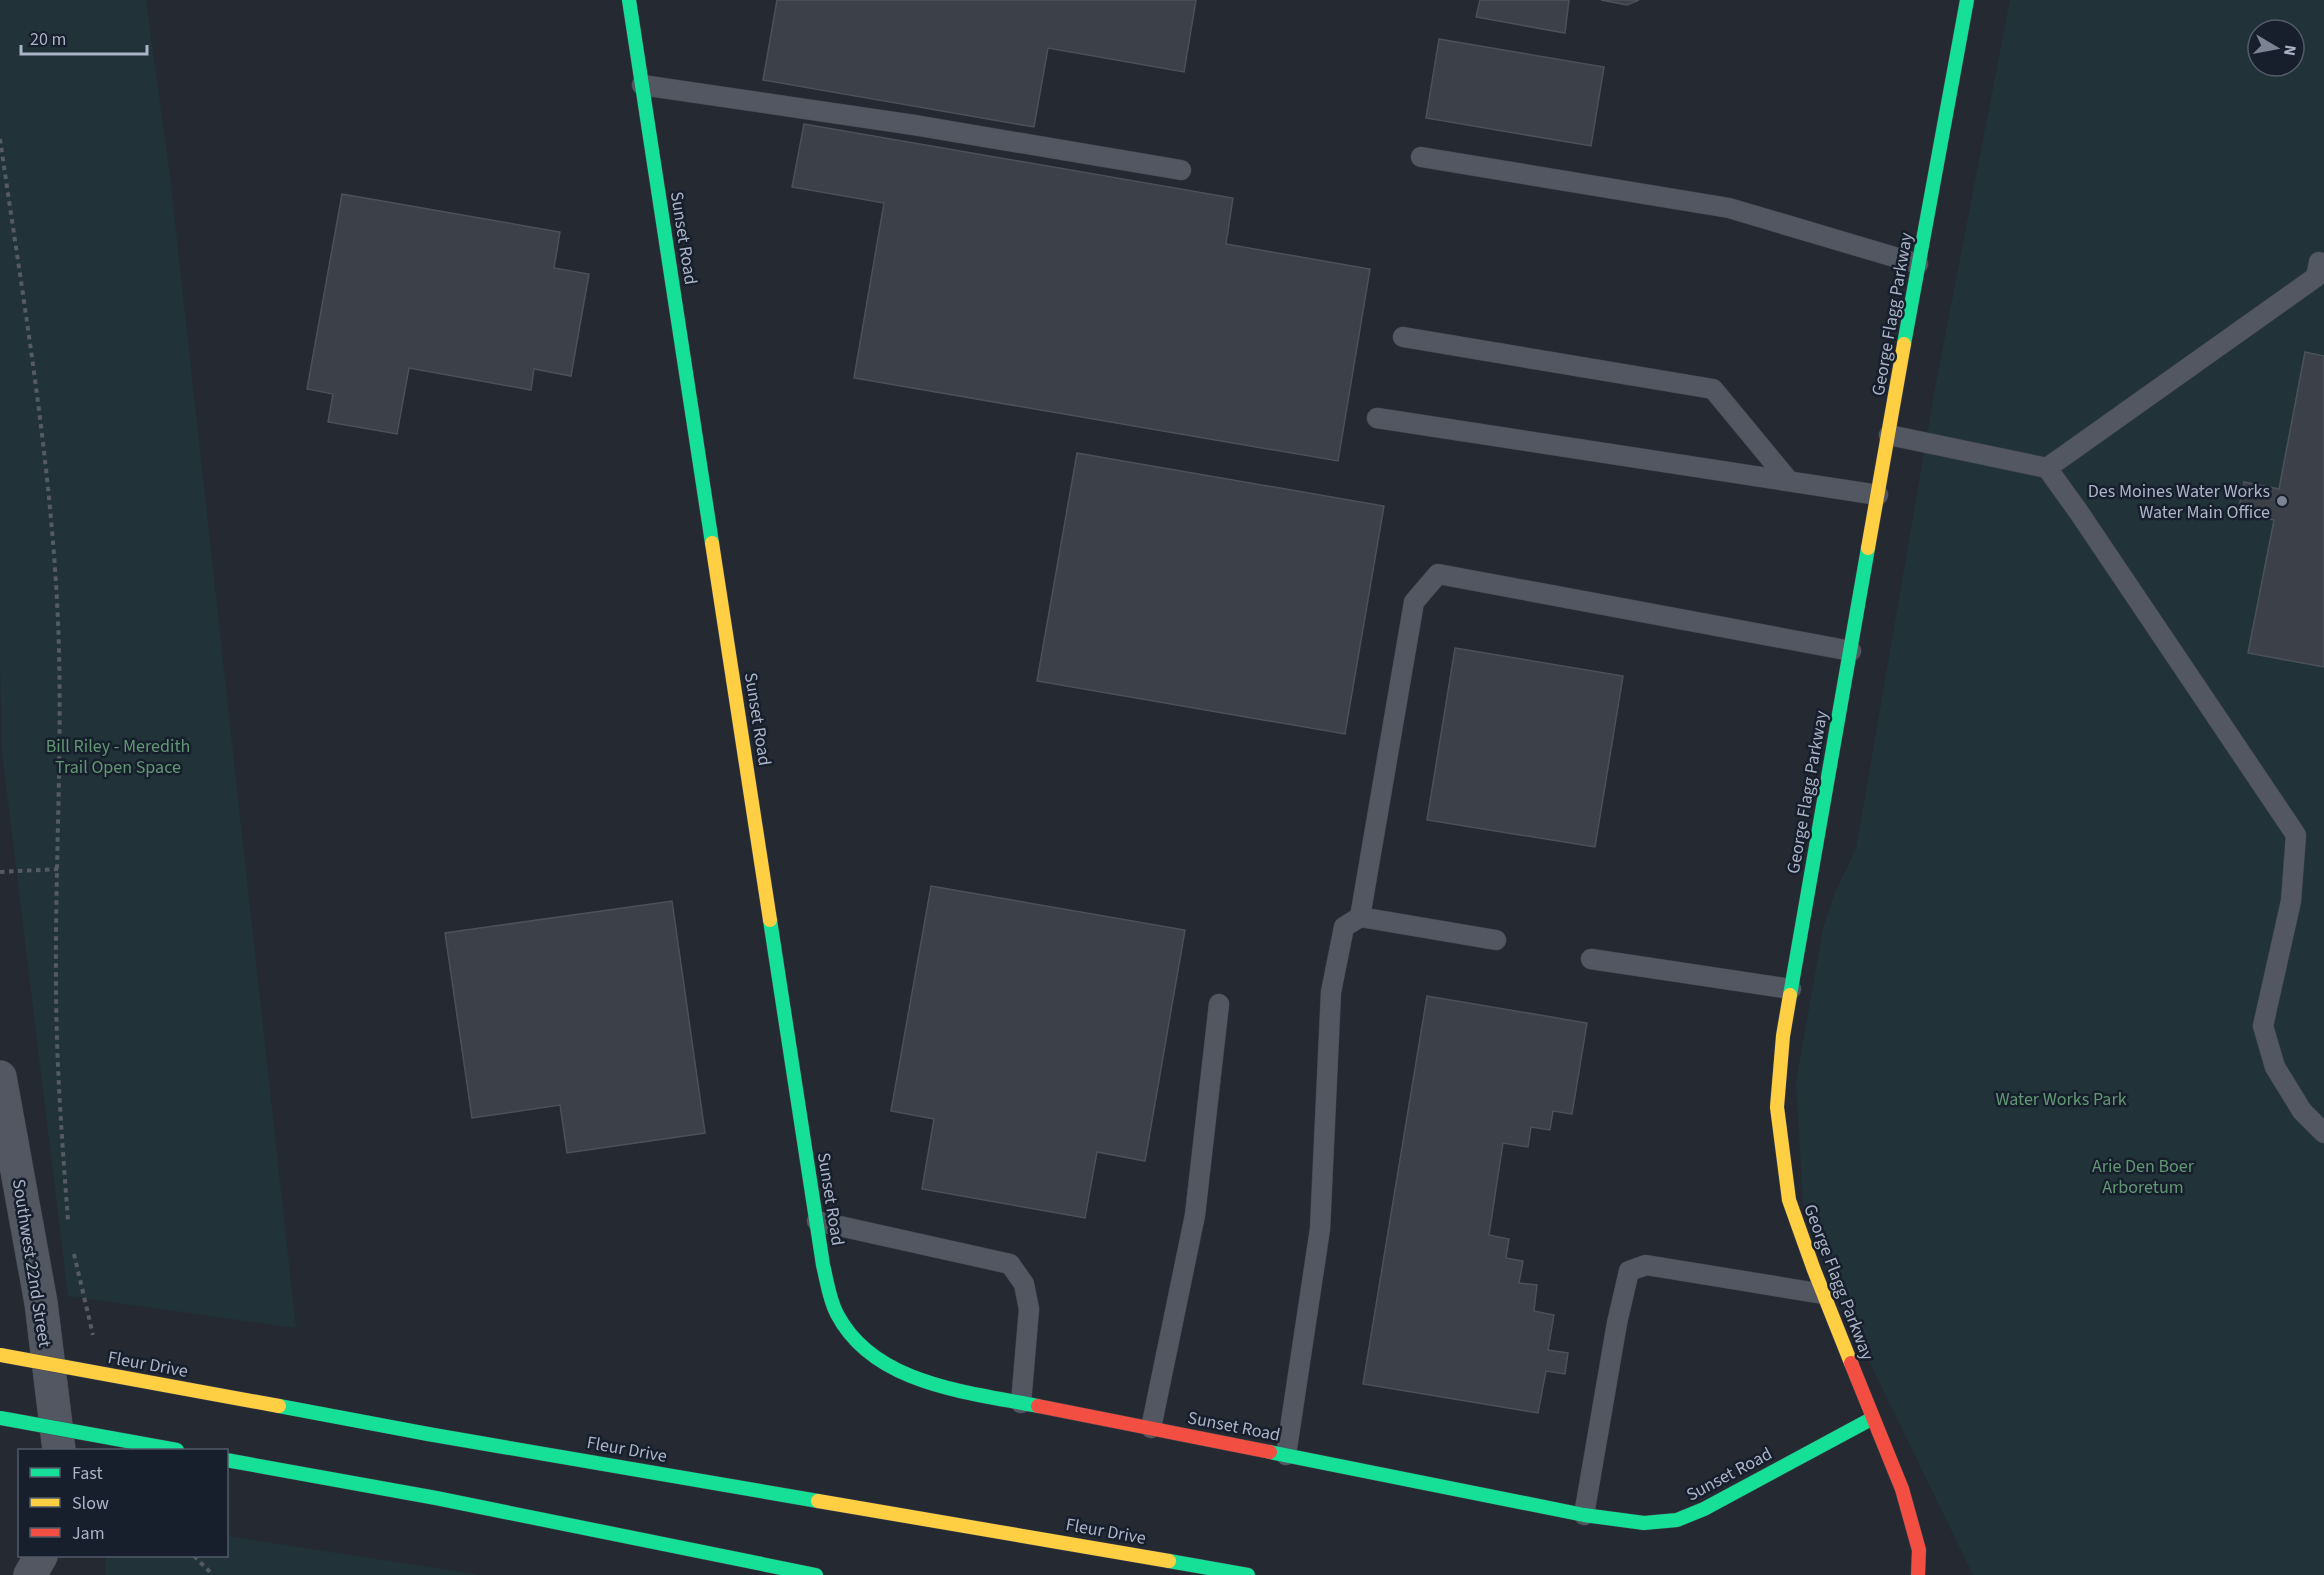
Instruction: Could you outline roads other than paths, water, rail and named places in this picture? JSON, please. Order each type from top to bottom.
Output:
[{"type":"street","name":"Sunset Road","points":[[629,0],[823,1265],[837,1313],[859,1344],[893,1369],[938,1386],[1584,1515],[1644,1523],[1677,1520],[1704,1509],[1757,1478],[1873,1418]]},
{"type":"street","name":"George Flagg Parkway","points":[[1918,1575],[1919,1550],[1902,1489],[1823,1294],[1789,1200],[1777,1107],[1783,1036],[1791,989],[1918,264],[1967,0]]},
{"type":"street","name":"Southwest 22nd Street","points":[[0,1077],[41,1303],[59,1449]]},
{"type":"street","name":"Fleur Drive","points":[[0,1355],[428,1434],[957,1523],[1248,1575]]},
{"type":"street","points":[[0,1418],[171,1449]]},
{"type":"street","points":[[228,1460],[435,1498],[816,1575]]},
{"type":"street","points":[[30,1575],[40,1557]]},
{"type":"lane","points":[[642,85],[903,124],[1181,170]]},
{"type":"lane","points":[[1421,157],[1729,208],[1918,264]]},
{"type":"lane","points":[[2047,468],[2316,277],[2319,262]]},
{"type":"lane","points":[[1403,337],[1713,388],[1789,480]]},
{"type":"lane","points":[[1377,418],[1878,495]]},
{"type":"lane","points":[[1889,435],[2047,468],[2296,835],[2291,901],[2263,1026],[2275,1068],[2302,1111],[2324,1133]]},
{"type":"lane","points":[[1360,917],[1414,602],[1438,574],[1851,651]]},
{"type":"lane","points":[[1286,1455],[1320,1229],[1331,992],[1344,927],[1360,917],[1496,940]]},
{"type":"lane","points":[[1591,959],[1791,989]]},
{"type":"lane","points":[[1151,1428],[1195,1215],[1218,1004]]},
{"type":"lane","points":[[817,1221],[1010,1264],[1024,1284],[1029,1309],[1022,1403]]},
{"type":"lane","points":[[1584,1515],[1617,1323],[1629,1271],[1646,1265],[1823,1294]]},
{"type":"place","name":"Des Moines Water Works Water Main Office","points":[[2282,501]]},
{"type":"park label","name":"Bill Riley - Meredith Trail Open Space","points":[[118,756]]},
{"type":"park label","name":"Water Works Park","points":[[2061,1099]]},
{"type":"park label","name":"Arie Den Boer Arboretum","points":[[2143,1176]]}]
